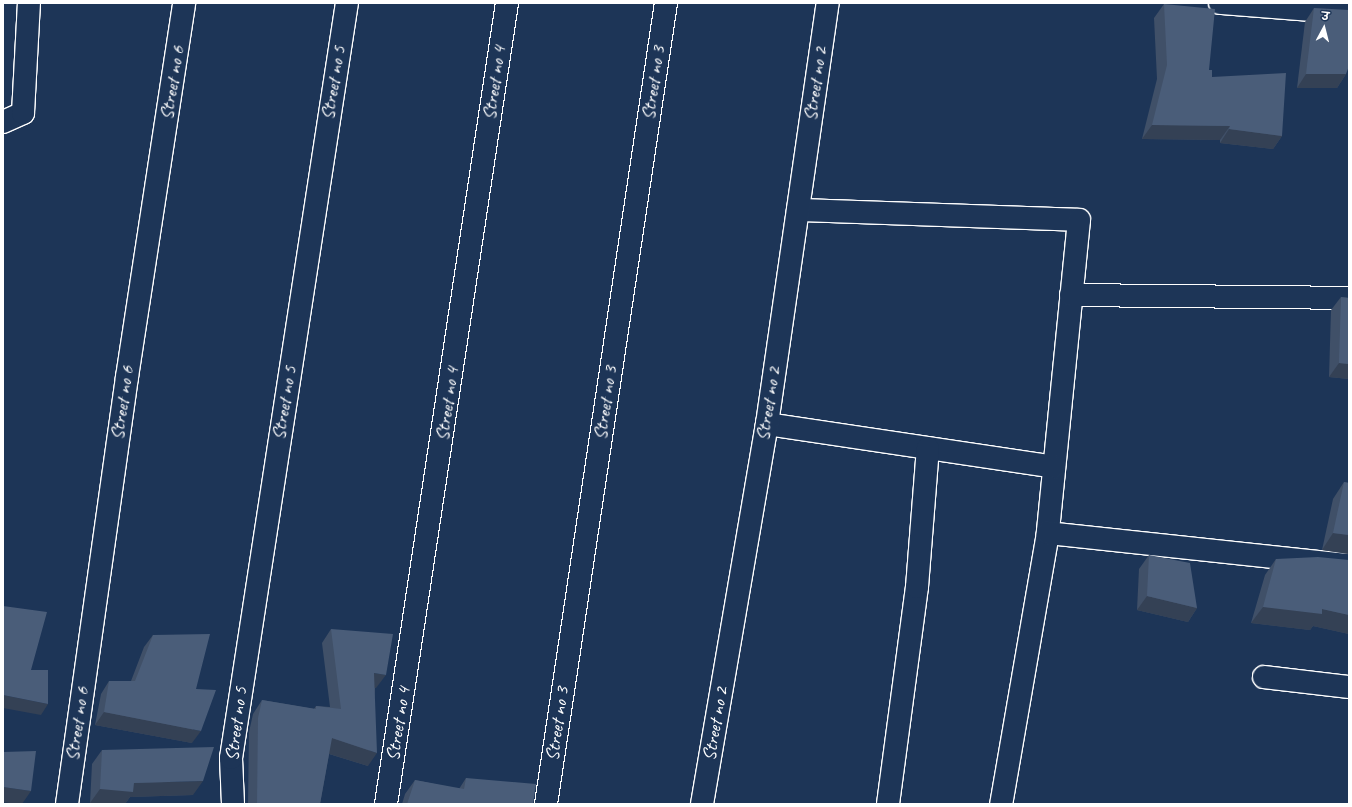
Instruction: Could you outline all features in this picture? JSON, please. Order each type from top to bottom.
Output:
[{"type":"street","points":[[3,122],[23,113],[30,3]]},
{"type":"street","name":"Street no 6","points":[[67,804],[127,377],[184,3]]},
{"type":"street","name":"Street no 5","points":[[233,804],[231,758],[347,3]]},
{"type":"street","name":"Street no 4","points":[[386,804],[507,3]]},
{"type":"street","name":"Street no 3","points":[[546,804],[666,3]]},
{"type":"street","name":"Street no 2","points":[[702,804],[767,424],[828,3]]},
{"type":"street","points":[[1220,3],[1349,13]]},
{"type":"street","points":[[798,210],[1079,220],[1048,533],[1002,804]]},
{"type":"street","points":[[1071,295],[1349,298]]},
{"type":"street","points":[[767,424],[1054,467]]},
{"type":"street","points":[[888,804],[917,587],[928,448]]},
{"type":"street","points":[[1048,533],[1349,564]]},
{"type":"street","points":[[1264,677],[1349,687]]},
{"type":"building","points":[[1164,4],[1215,9],[1209,70],[1212,70],[1212,77],[1286,73],[1282,136],[1229,129],[1230,126],[1152,125],[1167,65]]},
{"type":"building","points":[[1314,8],[1349,10],[1349,66],[1346,74],[1306,74]]},
{"type":"building","points":[[1341,297],[1349,298],[1349,364],[1339,363]]},
{"type":"building","points":[[1344,482],[1349,483],[1349,535],[1333,533]]},
{"type":"building","points":[[1149,555],[1190,563],[1197,608],[1147,596]]},
{"type":"building","points":[[1318,557],[1349,560],[1349,615],[1322,609],[1322,614],[1263,607],[1276,559]]},
{"type":"building","points":[[3,606],[47,612],[31,670],[48,670],[48,704],[3,695]]},
{"type":"building","points":[[331,629],[393,634],[386,675],[374,673],[377,753],[332,738],[320,804],[257,804],[258,718],[262,700],[316,709],[316,706],[341,709]]},
{"type":"building","points":[[210,634],[196,689],[216,690],[201,731],[104,712],[109,681],[135,681],[153,635]]},
{"type":"building","points":[[214,747],[203,781],[134,783],[133,792],[100,789],[102,750]]},
{"type":"building","points":[[36,751],[31,791],[3,787],[3,752]]},
{"type":"building","points":[[466,778],[536,784],[533,804],[407,804],[415,780],[464,789]]}]
